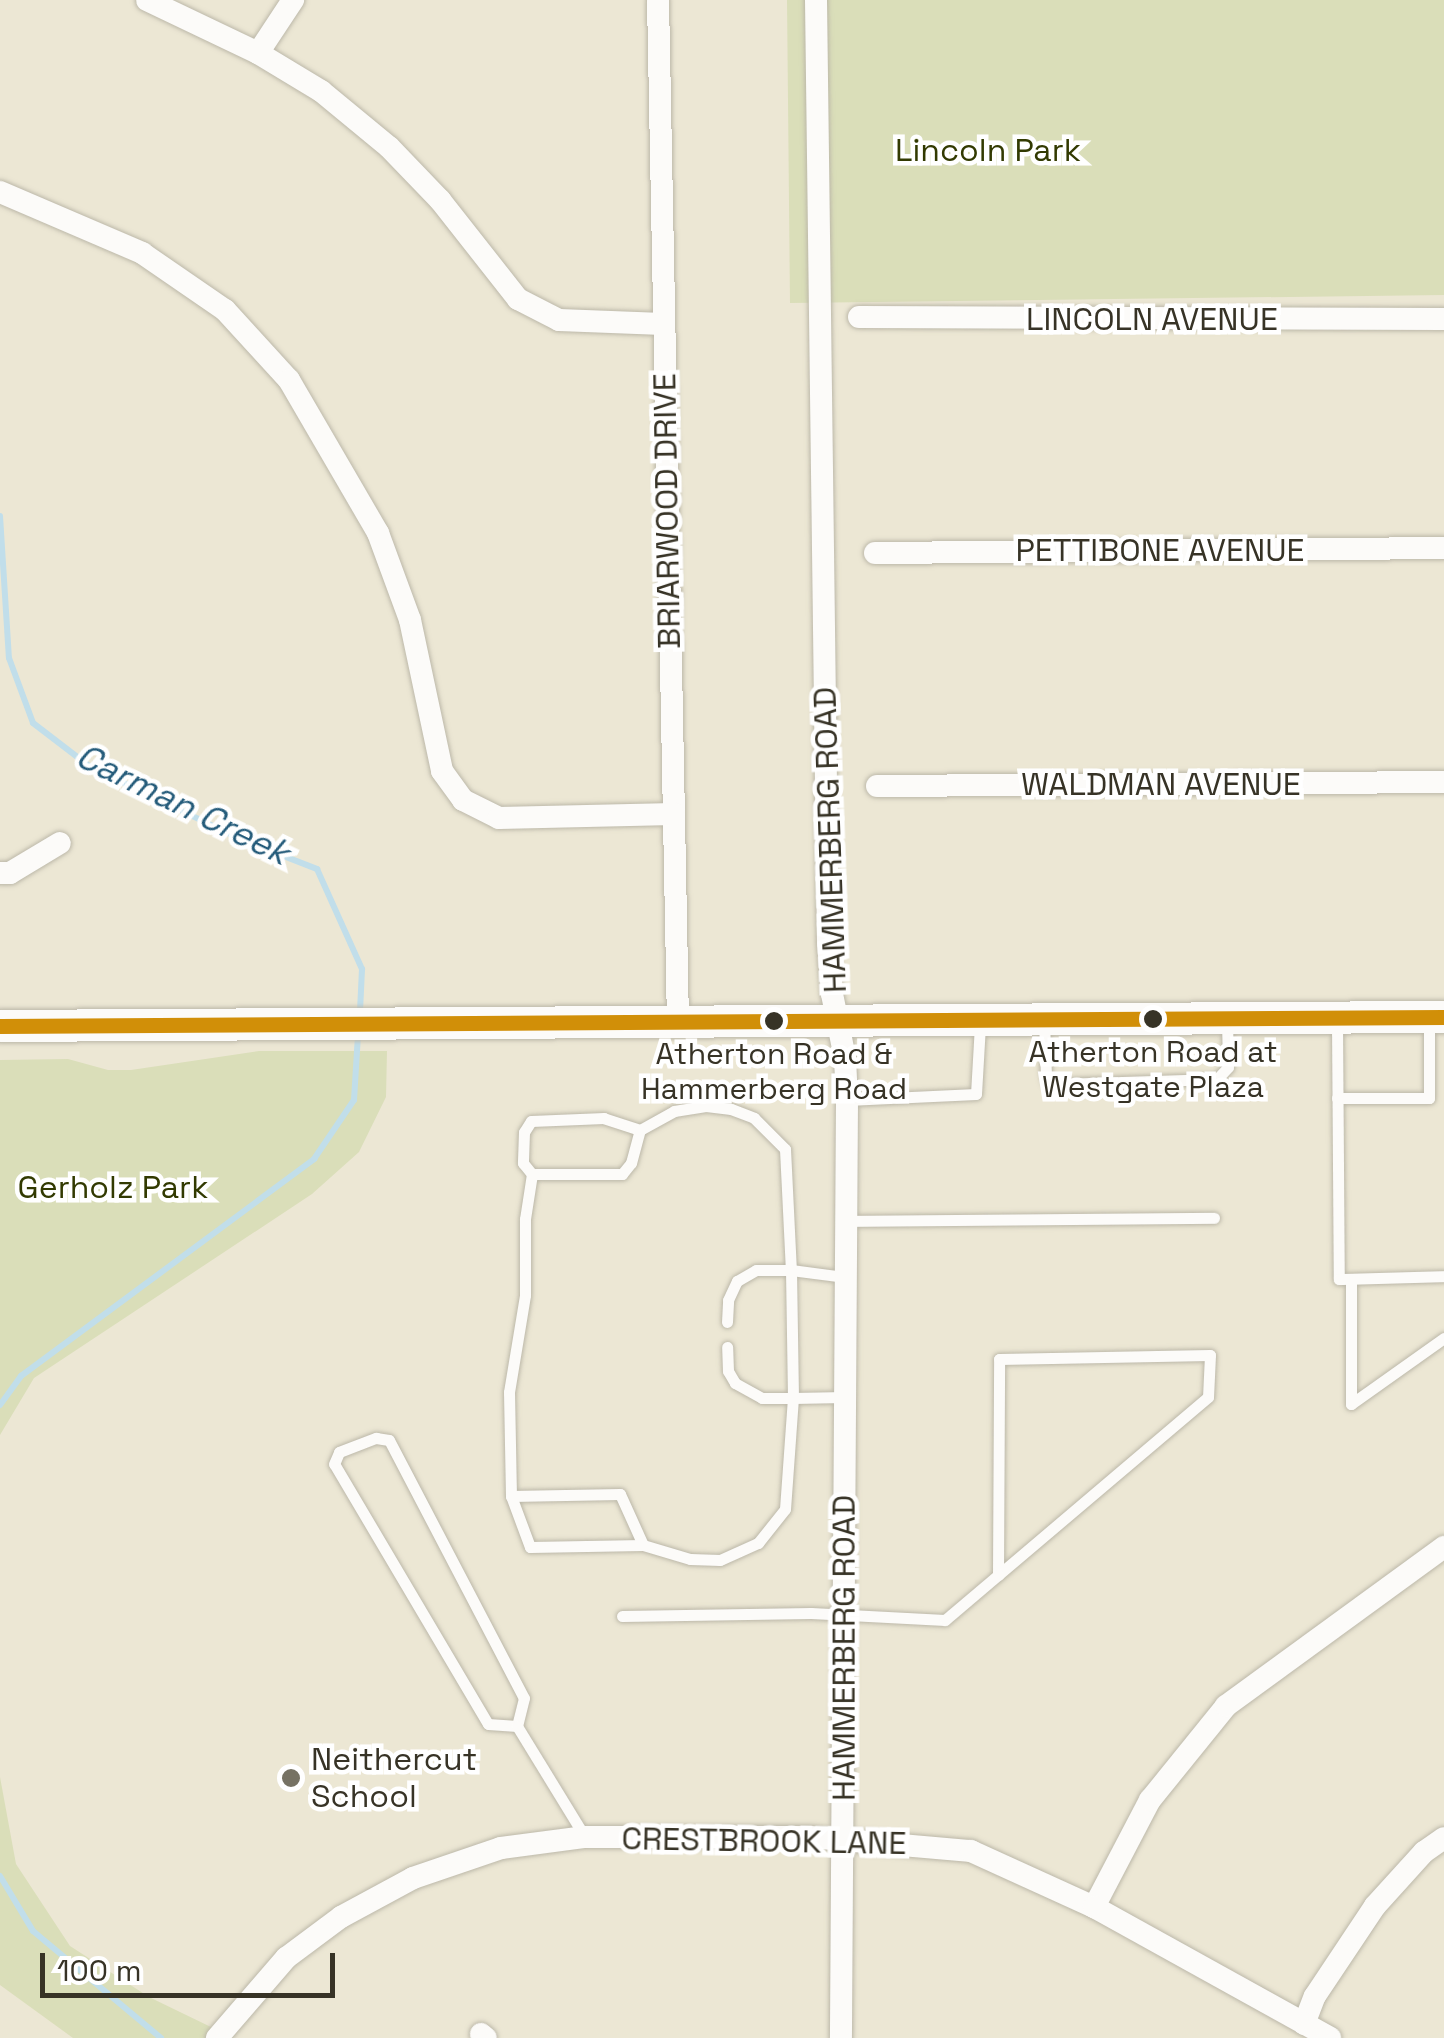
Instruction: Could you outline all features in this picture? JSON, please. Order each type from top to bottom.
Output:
[{"type":"street","points":[[147,0],[258,53],[320,91],[389,147],[440,200],[518,299],[559,320],[663,324]]},
{"type":"street","points":[[258,53],[293,0]]},
{"type":"street","name":"BRIARWOOD DRIVE","points":[[658,0],[678,1022]]},
{"type":"street","name":"HAMMERBERG ROAD","points":[[816,0],[828,943],[847,1100],[843,1222],[846,1396],[841,2038]]},
{"type":"street","points":[[0,192],[142,254],[225,310],[289,380],[378,533],[410,620],[442,771],[462,800],[499,818],[674,814]]},
{"type":"street","name":"LINCOLN AVENUE","points":[[859,317],[1444,320]]},
{"type":"street","name":"PETTIBONE AVENUE","points":[[875,552],[1444,548]]},
{"type":"street","name":"WALDMAN AVENUE","points":[[877,786],[1444,782]]},
{"type":"street","points":[[0,873],[10,872],[60,843]]},
{"type":"street","points":[[0,1026],[1436,1018]]},
{"type":"street","points":[[1094,1907],[1150,1800],[1226,1706],[1444,1547]]},
{"type":"street","name":"CRESTBROOK LANE","points":[[218,2038],[286,1958],[341,1917],[413,1878],[500,1848],[585,1837],[843,1837],[971,1851],[1094,1907],[1330,2038]]},
{"type":"street","points":[[1304,2024],[1315,1996],[1376,1906],[1424,1852],[1444,1838]]},
{"type":"lane","points":[[1336,1018],[1339,1279],[1444,1276]]},
{"type":"lane","points":[[1336,1098],[1429,1098],[1436,1018]]},
{"type":"lane","points":[[1044,1021],[1046,1074],[1048,1082],[1059,1084],[1217,1080],[1228,1067],[1228,1020]]},
{"type":"lane","points":[[847,1100],[976,1094],[980,1022]]},
{"type":"lane","points":[[532,1174],[622,1174],[631,1162],[640,1130],[674,1110],[706,1106],[754,1118],[786,1149],[790,1175],[793,1398],[790,1488],[786,1509],[758,1543],[720,1560],[690,1559],[643,1546],[530,1547],[511,1496],[509,1392],[525,1295],[526,1218],[532,1174],[523,1163],[524,1132],[531,1121],[604,1118],[640,1130]]},
{"type":"lane","points":[[843,1222],[1214,1218]]},
{"type":"lane","points":[[727,1322],[728,1300],[738,1281],[756,1270],[844,1277]]},
{"type":"lane","points":[[1351,1279],[1351,1404],[1444,1338]]},
{"type":"lane","points":[[727,1347],[728,1371],[735,1383],[762,1398],[846,1396]]},
{"type":"lane","points":[[622,1616],[844,1613],[946,1620],[1208,1396],[1210,1355],[999,1359],[998,1575]]},
{"type":"lane","points":[[517,1726],[488,1724],[334,1464],[339,1452],[376,1438],[389,1440],[524,1698],[517,1726],[585,1837]]},
{"type":"lane","points":[[511,1496],[620,1494],[643,1546]]},
{"type":"green space","name":"Lincoln Park","points":[[787,0],[1444,0],[1444,295],[790,303]]},
{"type":"green space","name":"Gerholz Park","points":[[259,1051],[387,1051],[386,1097],[359,1152],[312,1194],[34,1378],[0,1435],[0,1060],[68,1059],[108,1070],[131,1070]]},
{"type":"green space","points":[[0,1777],[16,1864],[70,1946],[149,1997],[213,2028],[205,2038],[73,2038],[0,1985]]},
{"type":"waterway","name":"Carman Creek","points":[[0,516],[9,658],[33,723],[89,766],[240,839],[317,869],[362,969],[360,1011]]},
{"type":"waterway","name":"Carman Creek","points":[[0,1405],[21,1376],[314,1159],[354,1100],[358,1034]]},
{"type":"waterway","name":"Carman Creek","points":[[0,1876],[33,1931],[161,2038]]},
{"type":"transit line","points":[[0,1026],[1444,1017]]},
{"type":"place","name":"Atherton Road at Westgate Plaza","points":[[1153,1019]]},
{"type":"place","name":"Atherton Road & Hammerberg Road","points":[[774,1021]]},
{"type":"place","name":"Neithercut School","points":[[291,1778]]}]
